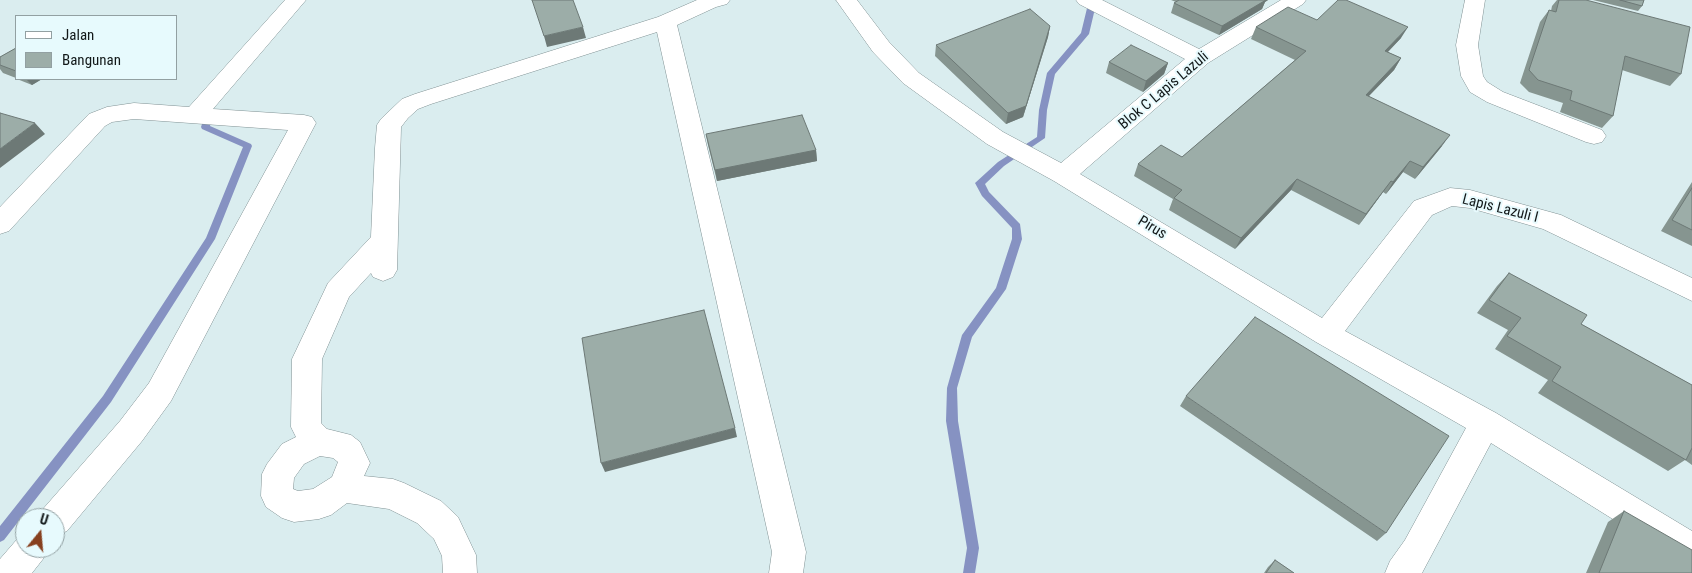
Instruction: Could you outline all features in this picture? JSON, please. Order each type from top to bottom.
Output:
[{"type":"street","points":[[194,116],[296,0]]},
{"type":"street","points":[[383,270],[389,125],[410,104],[666,22],[714,0]]},
{"type":"street","name":"Pirus","points":[[846,0],[881,46],[911,78],[996,138],[1063,175],[1326,334],[1485,423],[1692,550]]},
{"type":"street","points":[[1086,0],[1200,58]]},
{"type":"street","name":"Blok C Lapis Lazuli","points":[[1063,175],[1200,58],[1296,0]]},
{"type":"street","points":[[1475,0],[1468,45],[1472,76],[1478,86],[1495,97],[1594,136]]},
{"type":"street","points":[[666,22],[789,552],[786,573]]},
{"type":"street","points":[[2,221],[97,120],[107,114],[125,112],[304,123],[160,392],[131,431],[65,508]]},
{"type":"street","name":"Lapis Lazuli I","points":[[1326,334],[1423,208],[1450,197],[1470,199],[1552,222],[1692,290]]},
{"type":"street","points":[[318,442],[306,427],[307,360],[338,291],[384,240]]},
{"type":"street","points":[[1402,573],[1417,552],[1485,423]]},
{"type":"street","points":[[318,442],[340,445],[350,452],[354,463],[343,488],[320,504],[294,507],[278,496],[278,474],[293,454],[318,442]]},
{"type":"street","points":[[343,488],[393,494],[429,512],[446,528],[459,554],[460,573]]},
{"type":"street","points":[[10,573],[23,558]]},
{"type":"building","points":[[532,0],[573,0],[583,27],[544,36]]},
{"type":"building","points":[[1179,0],[1266,0],[1222,26],[1174,3]]},
{"type":"building","points":[[1338,0],[1346,0],[1408,27],[1385,51],[1401,58],[1366,95],[1450,135],[1423,167],[1410,161],[1393,182],[1391,181],[1366,214],[1297,179],[1241,238],[1174,198],[1182,190],[1138,164],[1161,145],[1182,157],[1306,51],[1256,27],[1288,7],[1317,20]]},
{"type":"building","points":[[1559,0],[1586,0],[1690,27],[1681,74],[1625,56],[1613,116],[1570,100],[1572,91],[1538,80],[1529,70],[1549,10],[1556,12]]},
{"type":"building","points":[[1620,0],[1644,0],[1642,6]]},
{"type":"building","points":[[1030,9],[1050,26],[1026,106],[1008,113],[936,45]]},
{"type":"building","points":[[1131,45],[1168,63],[1146,81],[1109,62]]},
{"type":"building","points":[[15,49],[15,71],[0,65],[0,57]]},
{"type":"building","points":[[0,113],[35,123],[0,149]]},
{"type":"building","points":[[802,115],[816,150],[715,170],[706,134]]},
{"type":"building","points":[[1692,188],[1692,230],[1672,220]]},
{"type":"building","points":[[1509,273],[1587,315],[1581,324],[1692,385],[1692,448],[1686,460],[1552,381],[1561,367],[1507,336],[1521,318],[1489,300]]},
{"type":"building","points":[[704,310],[735,428],[601,463],[582,338]]},
{"type":"building","points":[[1255,317],[1449,436],[1386,533],[1186,396]]},
{"type":"building","points":[[1624,511],[1692,550],[1692,573],[1599,573]]},
{"type":"building","points":[[1275,560],[1294,573],[1266,573]]},
{"type":"waterway","points":[[969,573],[973,548],[952,421],[952,388],[967,335],[1001,289],[1017,239],[1017,227],[985,194],[980,183],[1001,164],[1041,138],[1043,110],[1051,73],[1085,34],[1093,0]]},
{"type":"waterway","points":[[0,536],[107,399],[210,239],[248,146],[205,127],[210,112]]}]
